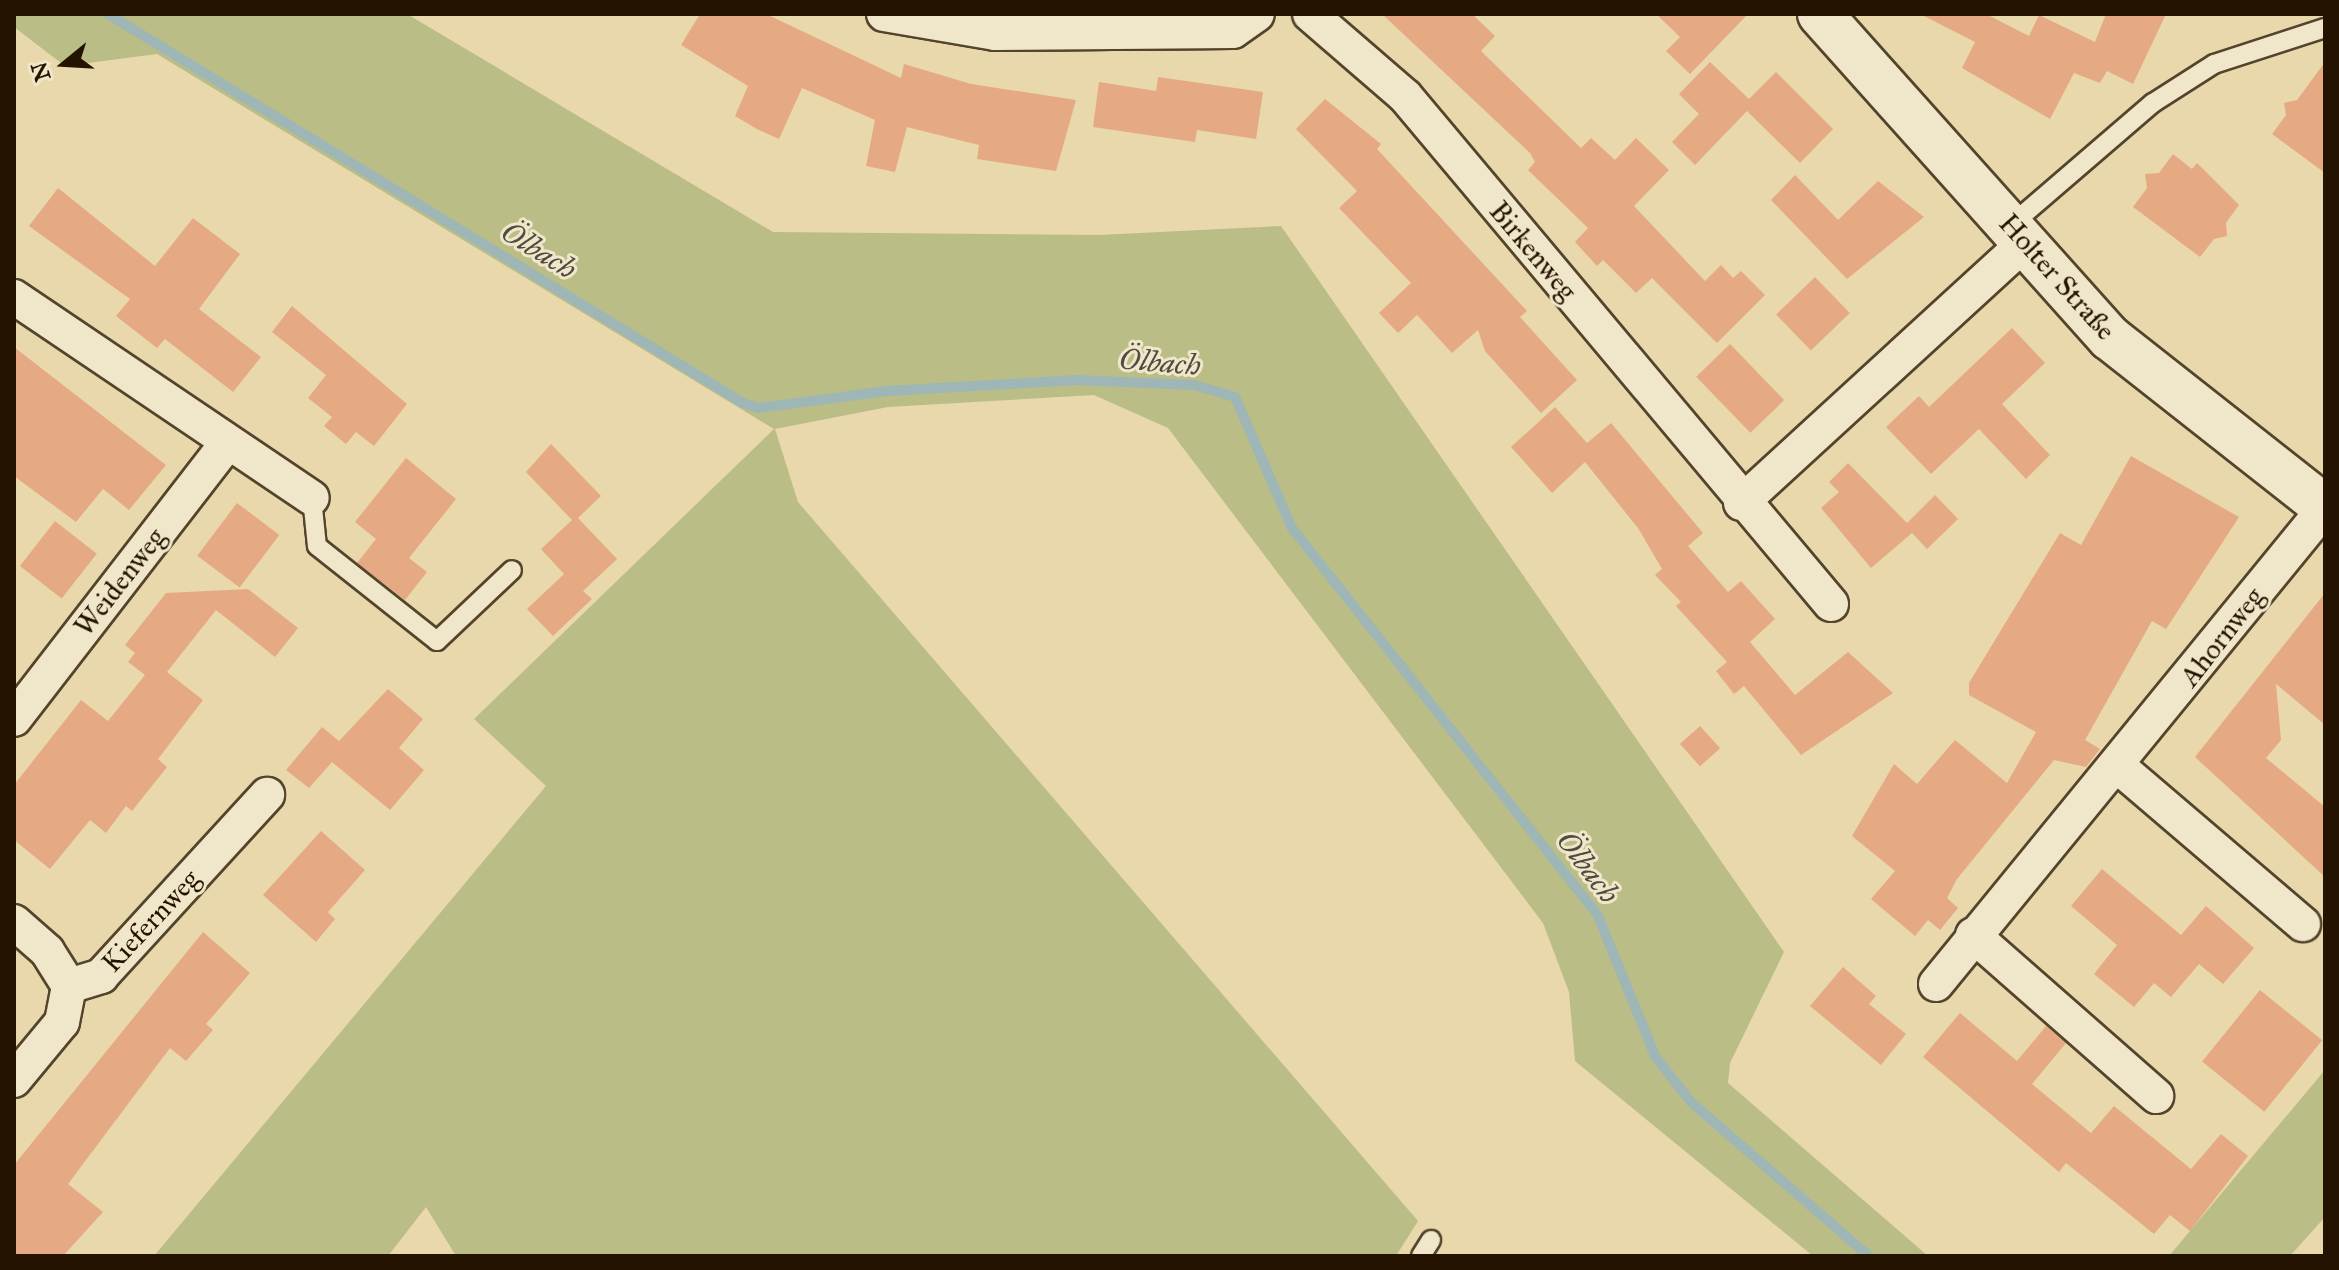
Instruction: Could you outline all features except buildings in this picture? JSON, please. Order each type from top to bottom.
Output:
[{"type":"street","points":[[884,14],[995,33],[1233,31],[1257,14]]},
{"type":"street","name":"Birkenweg","points":[[1310,14],[1405,96],[1741,503],[1831,604]]},
{"type":"street","name":"Holter Straße","points":[[1820,14],[2110,338],[2325,507]]},
{"type":"street","points":[[1741,503],[2018,234]]},
{"type":"street","points":[[14,297],[226,445],[312,498]]},
{"type":"street","name":"Weidenweg","points":[[14,719],[226,445]]},
{"type":"street","name":"Ahornweg","points":[[1936,984],[1973,935],[2119,767],[2325,507]]},
{"type":"street","points":[[2119,767],[2303,924]]},
{"type":"street","name":"Kiefernweg","points":[[14,1080],[62,1022],[69,986],[101,976],[267,795]]},
{"type":"street","points":[[14,922],[47,951],[69,986]]},
{"type":"street","points":[[1973,935],[2156,1096]]},
{"type":"lane","points":[[2018,234],[2153,103],[2214,64],[2325,28]]},
{"type":"lane","points":[[312,498],[317,546],[437,641],[512,570]]},
{"type":"lane","points":[[1421,1256],[1431,1240]]},
{"type":"green space","points":[[14,14],[407,14],[773,232],[1099,235],[1281,226],[1784,952],[1730,1063],[1728,1083],[1928,1256],[1813,1256],[1575,1061],[1569,992],[1543,923],[1168,428],[1094,395],[888,407],[775,429],[798,502],[1418,1221],[1396,1256],[456,1256],[426,1207],[388,1256],[154,1256],[546,786],[474,719],[774,429],[157,54],[65,66],[14,27]]},
{"type":"green space","points":[[2325,1070],[2325,1217],[2290,1256],[2169,1256]]},
{"type":"waterway","name":"Ölbach","points":[[108,14],[743,403],[758,408],[887,391],[1077,380],[1194,385],[1235,397],[1292,528],[1598,916],[1655,1056],[1691,1102],[1869,1256]]}]
